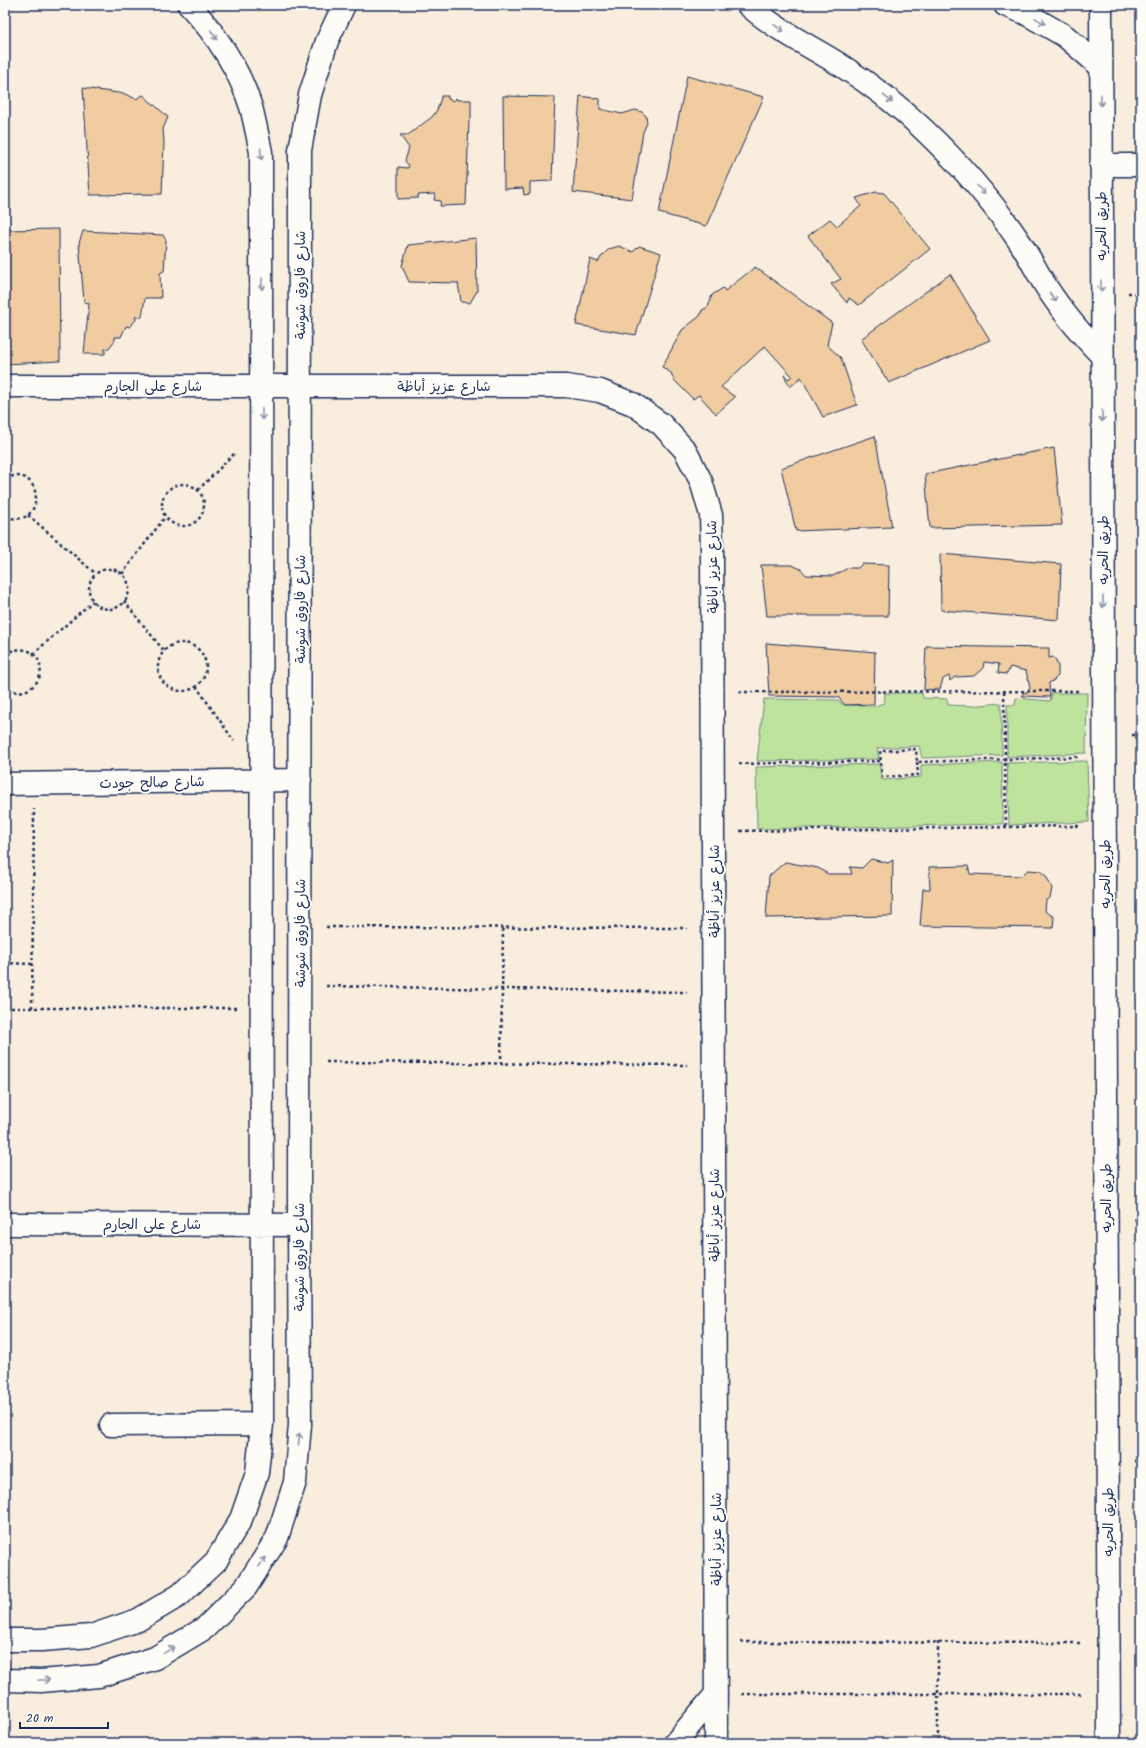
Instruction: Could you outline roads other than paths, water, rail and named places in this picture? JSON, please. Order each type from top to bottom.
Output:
[{"type":"street","points":[[5,1640],[42,1640],[91,1636],[138,1620],[180,1595],[216,1561],[241,1519],[257,1473],[262,1424],[261,152],[251,107],[233,64],[207,25],[189,5]]},
{"type":"street","name":"شارع فاروق شوشة","points":[[5,1680],[41,1681],[100,1676],[155,1658],[205,1628],[246,1587],[277,1538],[295,1482],[300,1425],[300,150],[310,94],[327,41],[344,5]]},
{"type":"street","points":[[748,5],[773,24],[841,66],[883,95],[922,128],[958,164],[991,203],[1021,244],[1047,288],[1064,312],[1082,335],[1102,356]]},
{"type":"street","points":[[1005,5],[1025,13],[1065,36],[1101,67]]},
{"type":"street","name":"طريق الحريه","points":[[1101,5],[1109,1743]]},
{"type":"street","points":[[1101,165],[1141,165]]},
{"type":"street","name":"شارع على الجارم","points":[[5,386],[300,386]]},
{"type":"street","name":"شارع عزيز أباظة","points":[[300,386],[566,386],[600,391],[633,404],[661,424],[685,450],[702,481],[711,515],[713,692],[716,1743]]},
{"type":"street","name":"شارع صالح جودت","points":[[5,784],[300,780]]},
{"type":"street","name":"شارع على الجارم","points":[[5,1224],[299,1225]]},
{"type":"street","points":[[111,1425],[262,1424]]},
{"type":"street","points":[[675,1743],[716,1694]]}]
